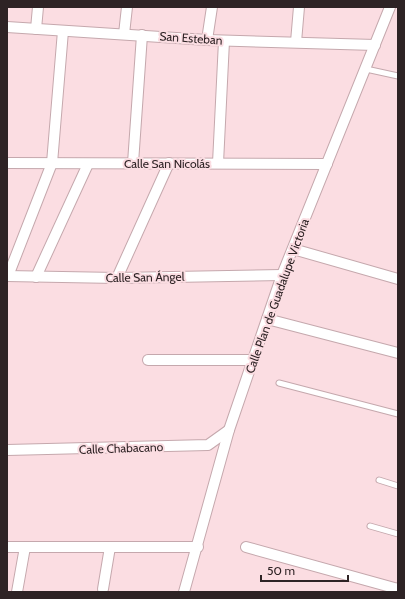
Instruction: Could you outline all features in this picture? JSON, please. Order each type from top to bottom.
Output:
[{"type":"street","points":[[36,29],[38,7]]},
{"type":"street","points":[[124,34],[127,7]]},
{"type":"street","points":[[207,40],[212,7]]},
{"type":"street","points":[[296,42],[299,7]]},
{"type":"street","name":"Calle Plan de Guadalupe Victoria","points":[[184,592],[198,547],[229,430],[252,360],[282,275],[390,7]]},
{"type":"street","name":"San Esteban","points":[[7,27],[224,41],[375,45]]},
{"type":"street","points":[[7,276],[52,163],[63,31]]},
{"type":"street","points":[[133,163],[142,35]]},
{"type":"street","points":[[218,163],[224,41]]},
{"type":"street","name":"Calle San Nicolás","points":[[7,163],[326,164]]},
{"type":"street","points":[[117,278],[169,163]]},
{"type":"street","points":[[36,277],[88,164]]},
{"type":"street","points":[[293,249],[398,279]]},
{"type":"street","name":"Calle San Ángel","points":[[7,276],[117,278],[282,275]]},
{"type":"street","points":[[267,319],[398,352]]},
{"type":"street","points":[[148,360],[252,360]]},
{"type":"street","name":"Calle Chabacano","points":[[7,450],[208,445],[229,430]]},
{"type":"street","points":[[7,547],[198,547]]},
{"type":"street","points":[[17,592],[26,547]]},
{"type":"street","points":[[103,589],[110,547]]},
{"type":"street","points":[[246,547],[398,591]]},
{"type":"lane","points":[[366,69],[398,76]]},
{"type":"lane","points":[[279,383],[398,414]]},
{"type":"lane","points":[[380,480],[398,486]]},
{"type":"lane","points":[[370,526],[398,534]]}]
